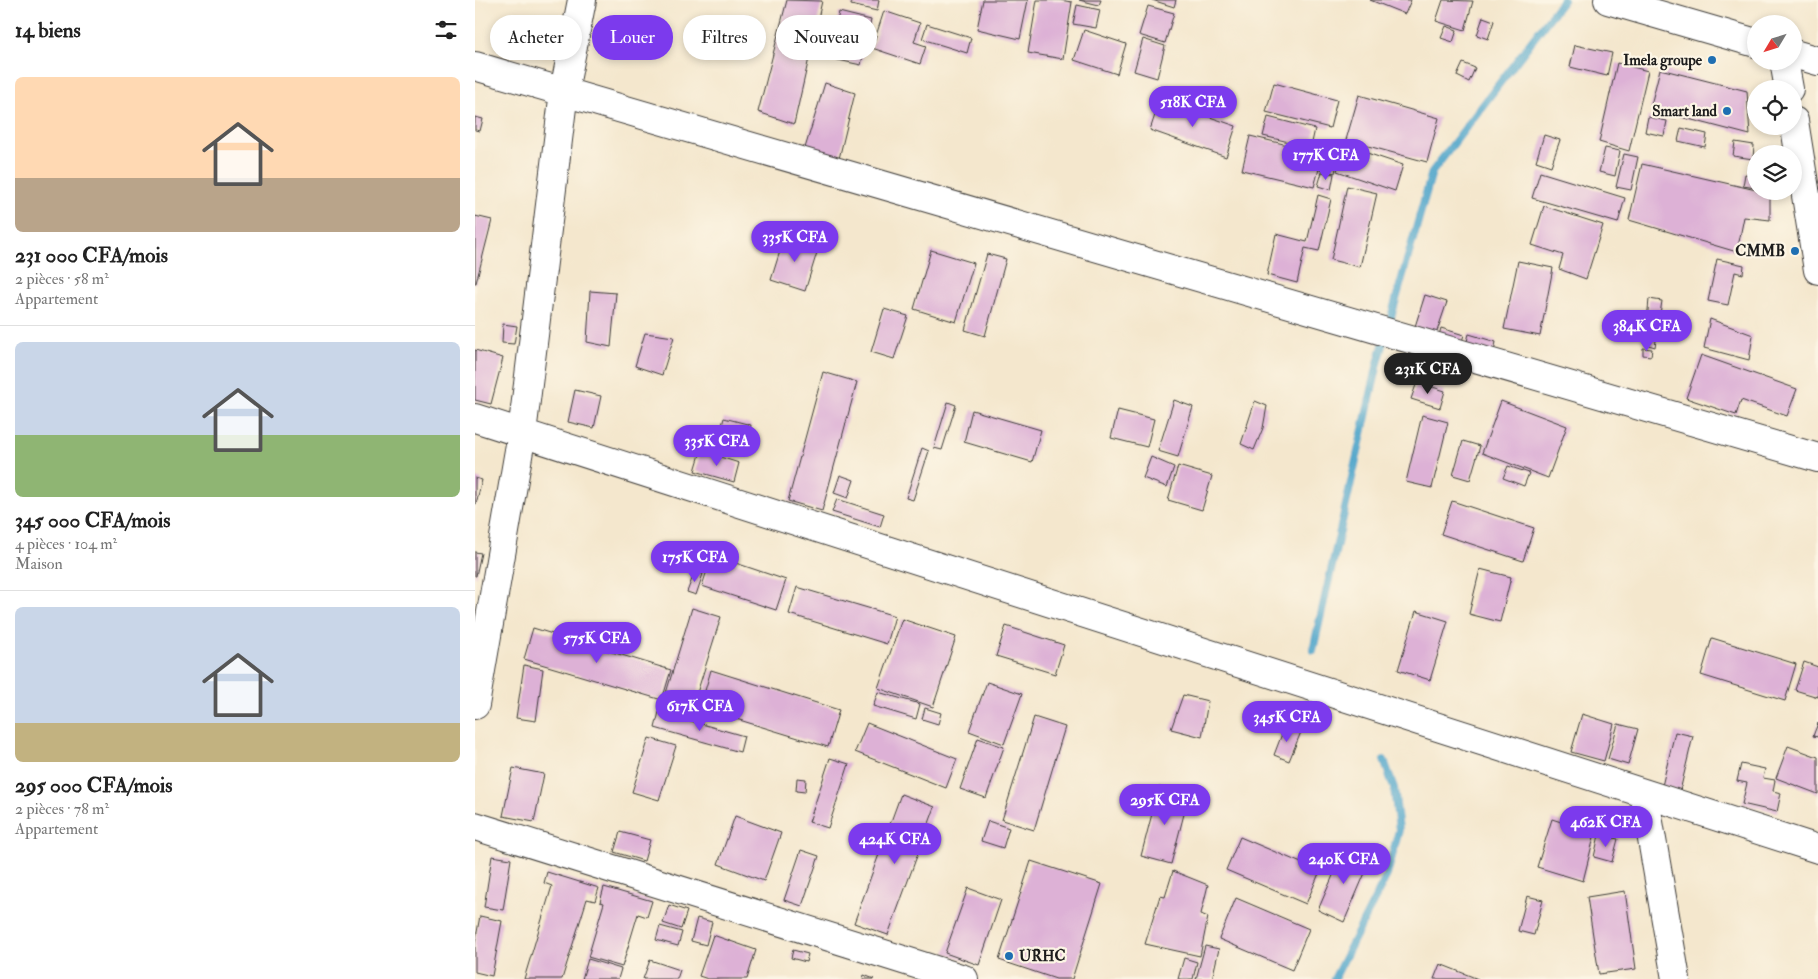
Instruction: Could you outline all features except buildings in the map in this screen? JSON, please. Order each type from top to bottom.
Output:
[{"type":"street","points":[[475,705],[522,433],[564,91],[582,0]]},
{"type":"street","points":[[1608,0],[1747,40]]},
{"type":"street","points":[[1803,57],[1818,62]]},
{"type":"street","points":[[475,66],[1818,458]]},
{"type":"street","points":[[1796,135],[1818,270]]},
{"type":"street","points":[[475,418],[1818,849]]},
{"type":"street","points":[[1644,793],[1675,979]]},
{"type":"street","points":[[475,826],[964,979]]},
{"type":"waterway","points":[[1313,650],[1378,363],[1432,172],[1563,0]]},
{"type":"waterway","points":[[1334,979],[1387,875],[1399,830],[1394,788],[1384,760]]},
{"type":"place","name":"Imela groupe","points":[[1712,60]]},
{"type":"place","name":"Smart land","points":[[1727,111]]},
{"type":"place","name":"CMMB","points":[[1795,251]]},
{"type":"place","name":"URHC","points":[[1009,956]]}]
